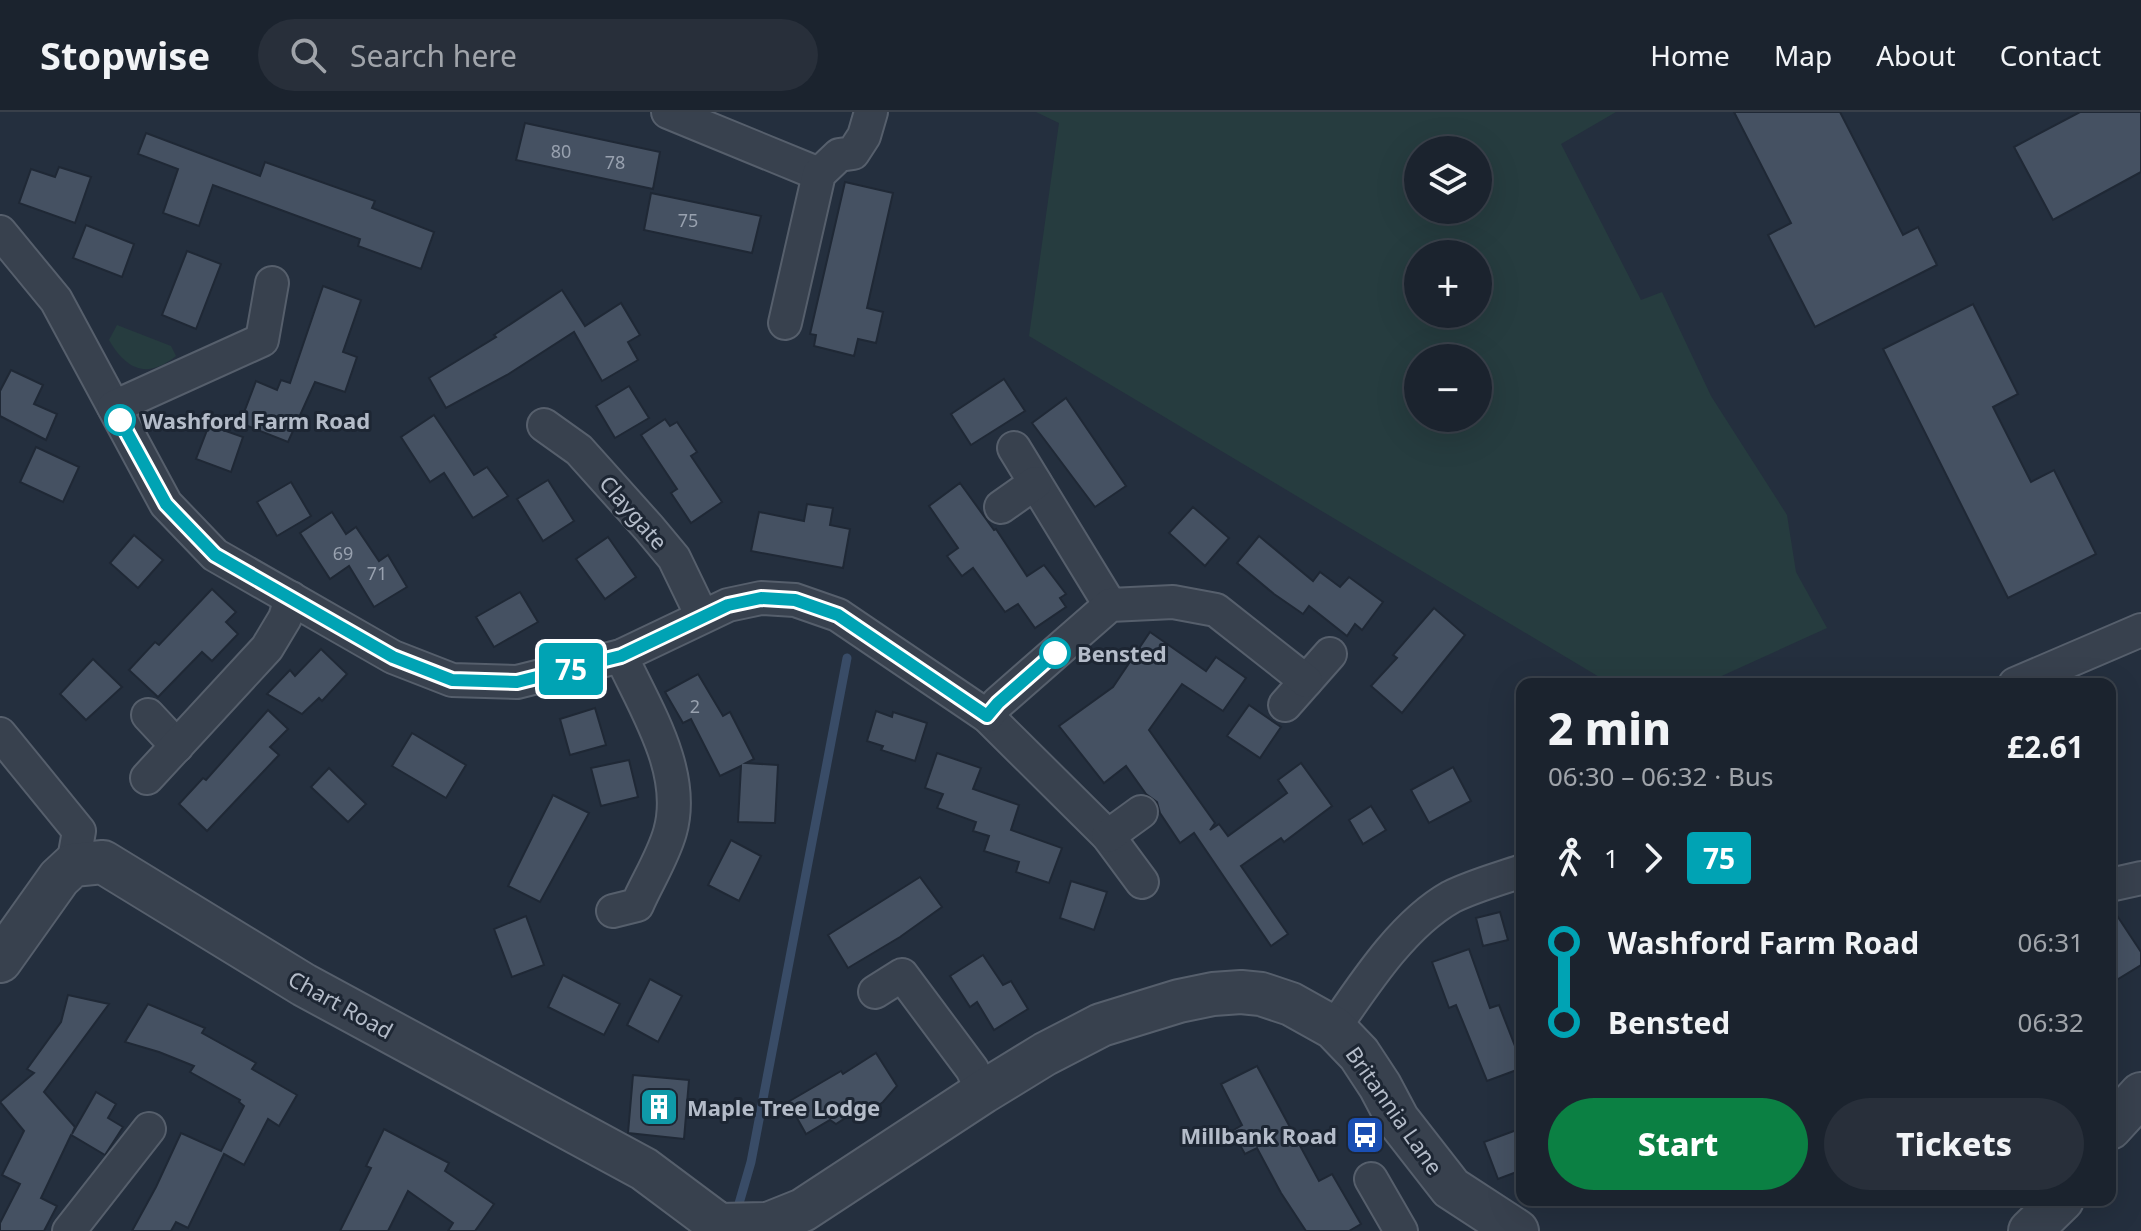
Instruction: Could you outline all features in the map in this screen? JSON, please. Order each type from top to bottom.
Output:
[{"type":"street","points":[[668,112],[819,174]]},
{"type":"street","points":[[785,323],[819,174],[839,155],[853,153],[864,136],[871,112]]},
{"type":"street","points":[[0,232],[56,300],[166,504],[215,555],[393,657],[452,680],[517,682],[621,656],[728,605],[761,598],[795,600],[838,615],[987,716],[1108,836],[1142,882]]},
{"type":"street","points":[[114,407],[262,340],[272,283]]},
{"type":"street","name":"Claygate","points":[[544,425],[579,450],[674,558],[702,616]]},
{"type":"street","points":[[1014,448],[1110,605]]},
{"type":"street","points":[[1001,507],[1035,483]]},
{"type":"street","points":[[147,778],[267,648],[285,618],[291,598]]},
{"type":"street","points":[[987,716],[1110,605],[1173,602],[1216,610],[1306,681]]},
{"type":"street","points":[[2029,678],[2141,630]]},
{"type":"street","points":[[1285,705],[1330,654]]},
{"type":"street","points":[[613,911],[637,905],[670,831],[673,794],[666,759],[655,729],[621,656]]},
{"type":"street","points":[[148,715],[177,746]]},
{"type":"street","points":[[0,734],[79,831],[73,865],[59,878],[0,961]]},
{"type":"street","points":[[1108,836],[1141,812]]},
{"type":"street","name":"Chart Road","points":[[73,865],[103,862],[304,985],[644,1169],[719,1225],[746,1228]]},
{"type":"street","points":[[746,1228],[768,1224],[803,1210],[983,1092],[1045,1054],[1101,1025],[1213,994],[1261,994],[1291,1004],[1334,1028],[1382,961],[1427,913],[1452,897],[1516,873]]},
{"type":"street","points":[[2116,884],[2141,878]]},
{"type":"street","points":[[875,992],[902,975],[972,1069],[983,1092]]},
{"type":"street","name":"Britannia Lane","points":[[1334,1028],[1359,1054],[1398,1120],[1451,1188],[1502,1227]]},
{"type":"street","points":[[2116,1121],[2141,1094]]},
{"type":"street","points":[[69,1231],[149,1129]]},
{"type":"street","points":[[1371,1179],[1401,1231]]},
{"type":"street","points":[[2030,1231],[2056,1206]]},
{"type":"green space","points":[[1036,112],[1616,112],[1561,144],[1641,300],[1662,292],[1711,396],[1787,515],[1796,572],[1827,628],[1717,678],[1601,678],[1029,336],[1059,123]]},
{"type":"green space","points":[[117,325],[171,346],[176,356],[155,368],[138,368],[130,364],[109,340]]},
{"type":"building","points":[[1734,112],[1840,112],[1903,235],[1918,227],[1937,265],[1815,327],[1768,235],[1791,223]]},
{"type":"building","points":[[2080,112],[2141,112],[2141,172],[2053,220],[2014,147]]},
{"type":"building","points":[[525,123],[660,152],[653,189],[516,160]]},
{"type":"building","points":[[146,133],[260,176],[265,162],[375,201],[372,208],[434,232],[421,269],[358,246],[360,239],[213,185],[199,226],[163,213],[178,169],[138,154]]},
{"type":"building","points":[[59,167],[91,177],[75,223],[19,203],[31,169],[55,177]]},
{"type":"building","points":[[845,182],[893,193],[867,308],[883,312],[876,343],[858,339],[854,356],[814,346],[816,335],[810,334]]},
{"type":"building","points":[[651,193],[761,216],[752,253],[644,230]]},
{"type":"building","points":[[86,225],[134,244],[122,277],[73,258]]},
{"type":"building","points":[[187,251],[221,264],[196,329],[162,315]]},
{"type":"building","points":[[323,286],[361,300],[343,352],[357,357],[345,392],[315,382],[288,442],[240,423],[256,381],[277,390],[281,380],[290,383]]},
{"type":"building","points":[[562,290],[585,326],[621,303],[640,335],[628,342],[638,360],[602,381],[574,332],[507,375],[446,408],[429,378],[496,337],[494,335]]},
{"type":"building","points":[[1973,304],[2018,394],[1993,407],[2031,482],[2054,470],[2096,554],[2008,598],[1883,349]]},
{"type":"building","points":[[11,370],[43,385],[34,404],[57,414],[46,440],[0,416],[0,391]]},
{"type":"building","points":[[1004,379],[1025,411],[971,445],[951,414]]},
{"type":"building","points":[[629,386],[649,418],[615,438],[596,406]]},
{"type":"building","points":[[1066,398],[1126,486],[1095,507],[1032,423]]},
{"type":"building","points":[[434,415],[474,475],[487,467],[508,496],[473,518],[444,473],[430,482],[401,437]]},
{"type":"building","points":[[665,419],[670,426],[677,422],[697,452],[691,456],[722,502],[691,523],[671,493],[677,489],[641,435]]},
{"type":"building","points":[[209,425],[243,437],[231,472],[196,459]]},
{"type":"building","points":[[36,447],[79,467],[63,502],[20,482]]},
{"type":"building","points":[[548,480],[574,521],[543,541],[517,499]]},
{"type":"building","points":[[291,482],[311,516],[277,536],[257,502]]},
{"type":"building","points":[[960,483],[1027,576],[1044,565],[1066,594],[1060,598],[1066,607],[1035,628],[1018,604],[1005,612],[973,568],[962,576],[947,556],[958,548],[929,506]]},
{"type":"building","points":[[807,504],[833,508],[830,525],[850,529],[843,568],[751,551],[759,512],[804,521]]},
{"type":"building","points":[[1193,507],[1229,538],[1205,566],[1169,533]]},
{"type":"building","points":[[332,512],[346,534],[356,527],[379,561],[388,555],[407,587],[374,607],[349,566],[330,579],[300,533]]},
{"type":"building","points":[[134,535],[163,560],[138,588],[110,563]]},
{"type":"building","points":[[1259,536],[1313,581],[1320,572],[1340,587],[1349,577],[1383,602],[1362,630],[1355,624],[1347,636],[1309,606],[1303,614],[1237,563]]},
{"type":"building","points":[[608,537],[636,577],[605,599],[576,559]]},
{"type":"building","points":[[212,589],[236,612],[226,622],[238,634],[212,661],[202,652],[158,697],[129,670],[155,642],[159,645]]},
{"type":"building","points":[[520,592],[538,622],[494,647],[476,617]]},
{"type":"building","points":[[1434,608],[1465,635],[1402,713],[1371,686],[1397,658],[1393,655]]},
{"type":"building","points":[[1150,632],[1206,671],[1216,657],[1246,678],[1223,711],[1182,684],[1149,730],[1215,823],[1210,830],[1219,824],[1228,836],[1287,793],[1278,780],[1301,763],[1332,806],[1284,842],[1281,838],[1241,866],[1288,934],[1271,946],[1194,833],[1180,843],[1160,813],[1157,802],[1146,794],[1126,766],[1104,783],[1059,726],[1113,687]]},
{"type":"building","points":[[321,649],[347,674],[322,701],[319,698],[302,714],[267,694],[290,670],[295,676]]},
{"type":"building","points":[[93,659],[122,687],[86,720],[60,694]]},
{"type":"building","points":[[698,674],[723,716],[730,712],[754,759],[746,763],[778,765],[775,823],[738,822],[741,766],[720,776],[691,719],[683,723],[665,692]]},
{"type":"building","points":[[1249,705],[1281,727],[1260,758],[1227,736]]},
{"type":"building","points":[[595,708],[606,745],[570,755],[560,719]]},
{"type":"building","points":[[268,710],[288,729],[270,747],[279,755],[207,831],[179,804],[203,778],[206,780]]},
{"type":"building","points":[[876,711],[892,717],[893,712],[927,723],[915,761],[881,750],[883,746],[867,741]]},
{"type":"building","points":[[412,733],[466,765],[446,798],[392,766]]},
{"type":"building","points":[[937,753],[981,768],[973,789],[1019,805],[1011,830],[1062,848],[1049,883],[1016,872],[1019,862],[984,851],[989,836],[973,831],[976,822],[937,808],[943,794],[925,788]]},
{"type":"building","points":[[629,760],[638,797],[601,806],[591,768]]},
{"type":"building","points":[[1453,767],[1471,801],[1429,823],[1411,790]]},
{"type":"building","points":[[329,768],[366,804],[348,822],[311,787]]},
{"type":"building","points":[[553,795],[589,813],[540,902],[508,886]]},
{"type":"building","points":[[1371,806],[1386,830],[1363,844],[1349,820]]},
{"type":"building","points":[[731,840],[761,856],[739,901],[708,885]]},
{"type":"building","points":[[920,877],[942,907],[848,968],[828,935]]},
{"type":"building","points":[[1071,881],[1107,892],[1094,930],[1060,918]]},
{"type":"building","points":[[1500,912],[1508,940],[1483,946],[1476,918]]},
{"type":"building","points":[[2116,914],[2141,952],[2141,965],[2116,980]]},
{"type":"building","points":[[526,916],[544,965],[512,977],[494,929]]},
{"type":"building","points":[[1469,949],[1490,1008],[1499,1005],[1516,1049],[1516,1070],[1487,1081],[1456,1005],[1449,1008],[1432,962]]},
{"type":"building","points":[[983,955],[1003,985],[1011,981],[1028,1009],[994,1030],[977,1002],[970,1007],[950,976]]},
{"type":"building","points":[[563,975],[620,1004],[604,1035],[548,1007]]},
{"type":"building","points":[[650,979],[682,996],[658,1042],[627,1025]]},
{"type":"building","points":[[68,995],[109,1004],[44,1092],[75,1127],[72,1134],[96,1092],[116,1104],[108,1118],[123,1127],[105,1155],[71,1135],[41,1198],[57,1206],[44,1231],[0,1231],[0,1223],[20,1184],[2,1175],[24,1131],[0,1102],[34,1073],[27,1069],[61,1022]]},
{"type":"building","points":[[148,1004],[205,1028],[202,1033],[256,1063],[252,1069],[297,1095],[279,1126],[268,1119],[244,1165],[224,1154],[188,1228],[176,1222],[171,1231],[132,1231],[181,1133],[221,1151],[244,1106],[240,1100],[190,1072],[194,1066],[125,1042]]},
{"type":"building","points":[[876,1053],[897,1086],[868,1113],[864,1106],[836,1124],[830,1120],[806,1134],[788,1102]]},
{"type":"building","points":[[1257,1066],[1319,1181],[1332,1174],[1361,1224],[1349,1231],[1306,1231],[1257,1148],[1245,1154],[1232,1131],[1242,1125],[1221,1084]]},
{"type":"building","name":"Maple Tree Lodge","points":[[633,1075],[689,1080],[684,1139],[628,1133]]},
{"type":"building","points":[[384,1129],[449,1163],[445,1171],[494,1204],[475,1231],[448,1231],[453,1223],[408,1191],[388,1231],[340,1231],[371,1168],[366,1166]]},
{"type":"building","points":[[1516,1130],[1516,1172],[1498,1179],[1484,1142]]},
{"type":"waterway","points":[[738,1207],[751,1162],[847,658]]},
{"type":"bus line","name":"75","points":[[120,420],[166,504],[215,555],[393,657],[452,680],[517,682],[621,656],[728,605],[761,598],[795,600],[838,615],[987,716],[1055,653]]},
{"type":"place","name":"Washford Farm Road","points":[[120,420]]},
{"type":"place","name":"Bensted","points":[[1055,653]]},
{"type":"place","name":"Maple Tree Lodge","points":[[659,1107]]},
{"type":"place","name":"Millbank Road","points":[[1365,1135]]}]
